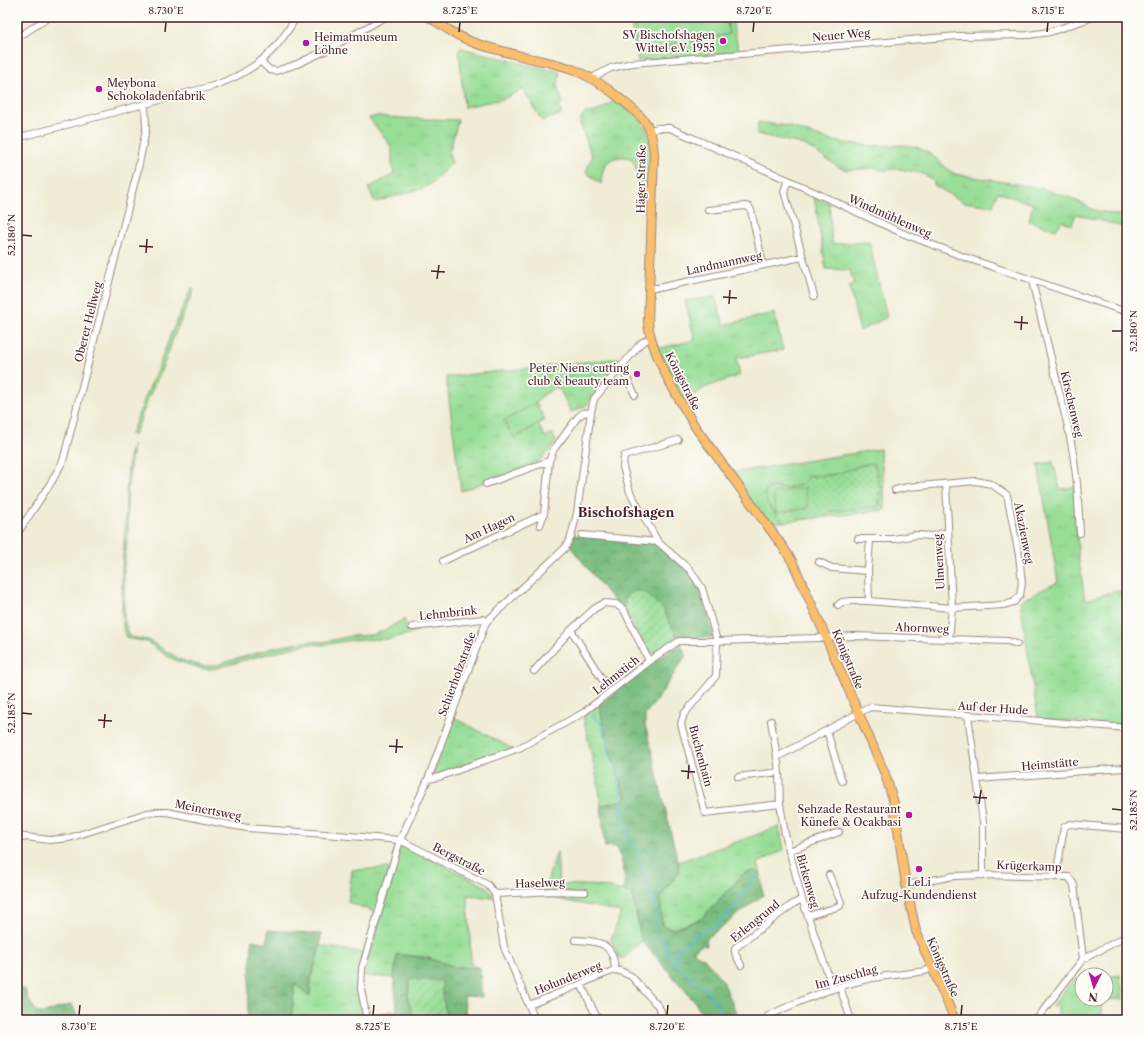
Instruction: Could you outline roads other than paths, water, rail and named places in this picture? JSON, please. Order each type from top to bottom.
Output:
[{"type":"main road","name":"Häger Straße","points":[[430,17],[444,28],[470,41],[576,70],[592,78],[643,118],[651,130],[654,154],[648,322],[650,338]]},
{"type":"main road","name":"Königstraße","points":[[650,338],[674,389],[696,428],[792,561],[827,638],[885,774],[894,803],[906,885],[916,931],[955,1020]]},
{"type":"street","points":[[17,38],[49,17]]},
{"type":"street","points":[[17,138],[213,86],[244,73],[260,62],[278,46],[286,36],[296,17]]},
{"type":"street","points":[[260,62],[270,70],[276,71],[297,64],[325,51],[385,17]]},
{"type":"street","name":"Neuer Weg","points":[[592,78],[611,68],[632,63],[958,36],[1028,35],[1050,32],[1093,17]]},
{"type":"street","name":"Oberer Hellweg","points":[[17,534],[52,481],[63,461],[138,169],[146,129],[145,104]]},
{"type":"street","name":"Windmühlenweg","points":[[651,130],[658,128],[670,128],[788,180],[902,233],[1032,281],[1127,312]]},
{"type":"street","points":[[788,180],[784,191],[814,296]]},
{"type":"street","points":[[708,210],[745,206],[749,207],[751,210],[763,265]]},
{"type":"street","name":"Landmannweg","points":[[649,288],[658,288],[802,257]]},
{"type":"street","name":"Kirschenweg","points":[[1032,281],[1071,440],[1077,483],[1080,533]]},
{"type":"street","name":"Schierholzstraße","points":[[367,1020],[361,989],[362,968],[400,840],[428,779],[486,622],[565,548],[571,537],[577,513],[594,399],[641,343],[650,338]]},
{"type":"street","points":[[621,366],[635,395]]},
{"type":"street","points":[[540,525],[544,514],[549,461],[554,449],[578,417],[583,413],[591,412]]},
{"type":"street","points":[[678,440],[624,456],[623,467],[630,492],[658,542],[690,570],[702,588],[717,641]]},
{"type":"street","points":[[486,484],[549,461]]},
{"type":"street","name":"Akazienweg","points":[[895,490],[908,487],[976,481],[991,484],[1007,495],[1019,555],[1022,583],[1020,595],[1014,602],[1004,605],[952,608]]},
{"type":"street","name":"Ulmenweg","points":[[946,484],[952,608],[949,638]]},
{"type":"street","name":"Am Hagen","points":[[443,561],[544,514]]},
{"type":"street","points":[[858,539],[894,539],[916,535],[932,536],[948,532]]},
{"type":"street","points":[[582,535],[658,542]]},
{"type":"street","points":[[869,601],[868,571],[870,539]]},
{"type":"street","points":[[820,562],[832,568],[868,571]]},
{"type":"street","points":[[838,605],[842,602],[869,601],[952,608]]},
{"type":"street","points":[[534,671],[571,630],[604,602],[616,604],[624,610],[649,661]]},
{"type":"street","name":"Lehmbrink","points":[[412,627],[483,619],[486,622]]},
{"type":"street","points":[[571,630],[602,678]]},
{"type":"street","name":"Ahornweg","points":[[827,638],[854,636],[949,638],[1008,641],[1017,644]]},
{"type":"street","name":"Lehmstich","points":[[428,779],[439,777],[519,748],[583,713],[649,661],[679,641],[827,638]]},
{"type":"street","name":"Buchenhain","points":[[717,641],[716,676],[684,714],[681,724],[705,813],[780,804]]},
{"type":"street","name":"Auf der Hude","points":[[858,712],[870,707],[1127,728]]},
{"type":"street","points":[[777,757],[827,731],[858,712]]},
{"type":"street","points":[[968,716],[983,822],[983,875]]},
{"type":"street","name":"Birkenweg","points":[[770,720],[779,772],[780,804],[789,851],[802,899],[833,989]]},
{"type":"street","points":[[827,731],[842,781]]},
{"type":"street","name":"Heimstätte","points":[[978,780],[1124,768]]},
{"type":"street","points":[[738,777],[779,772]]},
{"type":"street","name":"Meinertsweg","points":[[17,836],[50,840],[69,838],[147,813],[167,812],[248,828],[400,840]]},
{"type":"street","points":[[1056,877],[1064,827],[1070,824],[1127,829]]},
{"type":"street","name":"Birkenweg","points":[[789,851],[839,832]]},
{"type":"street","name":"Bergstraße","points":[[400,840],[483,882],[488,885],[495,894]]},
{"type":"street","name":"Birkenweg","points":[[808,916],[840,906],[841,902],[829,875]]},
{"type":"street","name":"Krügerkamp","points":[[906,885],[954,876],[983,875],[1069,877],[1074,885],[1083,960]]},
{"type":"street","name":"Haselweg","points":[[495,894],[555,891],[585,892]]},
{"type":"street","points":[[495,894],[504,947],[535,1020]]},
{"type":"street","name":"Erlengrund","points":[[741,965],[735,953],[735,948],[793,904],[802,899]]},
{"type":"street","points":[[1036,1020],[1083,960],[1127,936]]},
{"type":"street","name":"Holunderweg","points":[[575,940],[594,941],[604,944],[609,950],[615,970]]},
{"type":"street","name":"Im Zuschlag","points":[[768,1016],[798,1002],[833,989],[872,978],[925,971],[932,968]]},
{"type":"street","name":"Holunderweg","points":[[529,1005],[615,970],[631,976],[659,1007],[664,1020]]},
{"type":"street","points":[[582,984],[598,1020]]},
{"type":"street","points":[[840,987],[851,1020]]},
{"type":"waterway","points":[[594,715],[595,719],[603,725],[604,735],[608,741],[608,753],[620,775],[621,779],[617,782],[621,792],[623,821],[629,834],[627,842],[634,845],[641,865],[647,871],[644,877],[648,882],[647,890],[656,898],[655,903],[658,913],[655,921],[654,936],[666,942],[667,947],[665,950],[671,956],[671,959],[686,974],[708,991],[725,1020]]},
{"type":"waterway","points":[[674,962],[678,948],[694,936],[717,925],[724,917],[728,915],[750,885],[756,872]]},
{"type":"place","name":"SV Bischofshagen Wittel e.V. 1955","points":[[723,41]]},
{"type":"place","name":"Heimatmuseum Löhne","points":[[306,43]]},
{"type":"place","name":"Meybona Schokoladenfabrik","points":[[99,89]]},
{"type":"place","name":"Peter Niens cutting club & beauty team","points":[[637,374]]},
{"type":"place","name":"Sehzade Restaurant Künefe & Ocakbasi","points":[[909,815]]},
{"type":"place","name":"LeLi Aufzug-Kundendienst","points":[[919,869]]},
{"type":"district","name":"Bischofshagen","points":[[626,512]]}]
